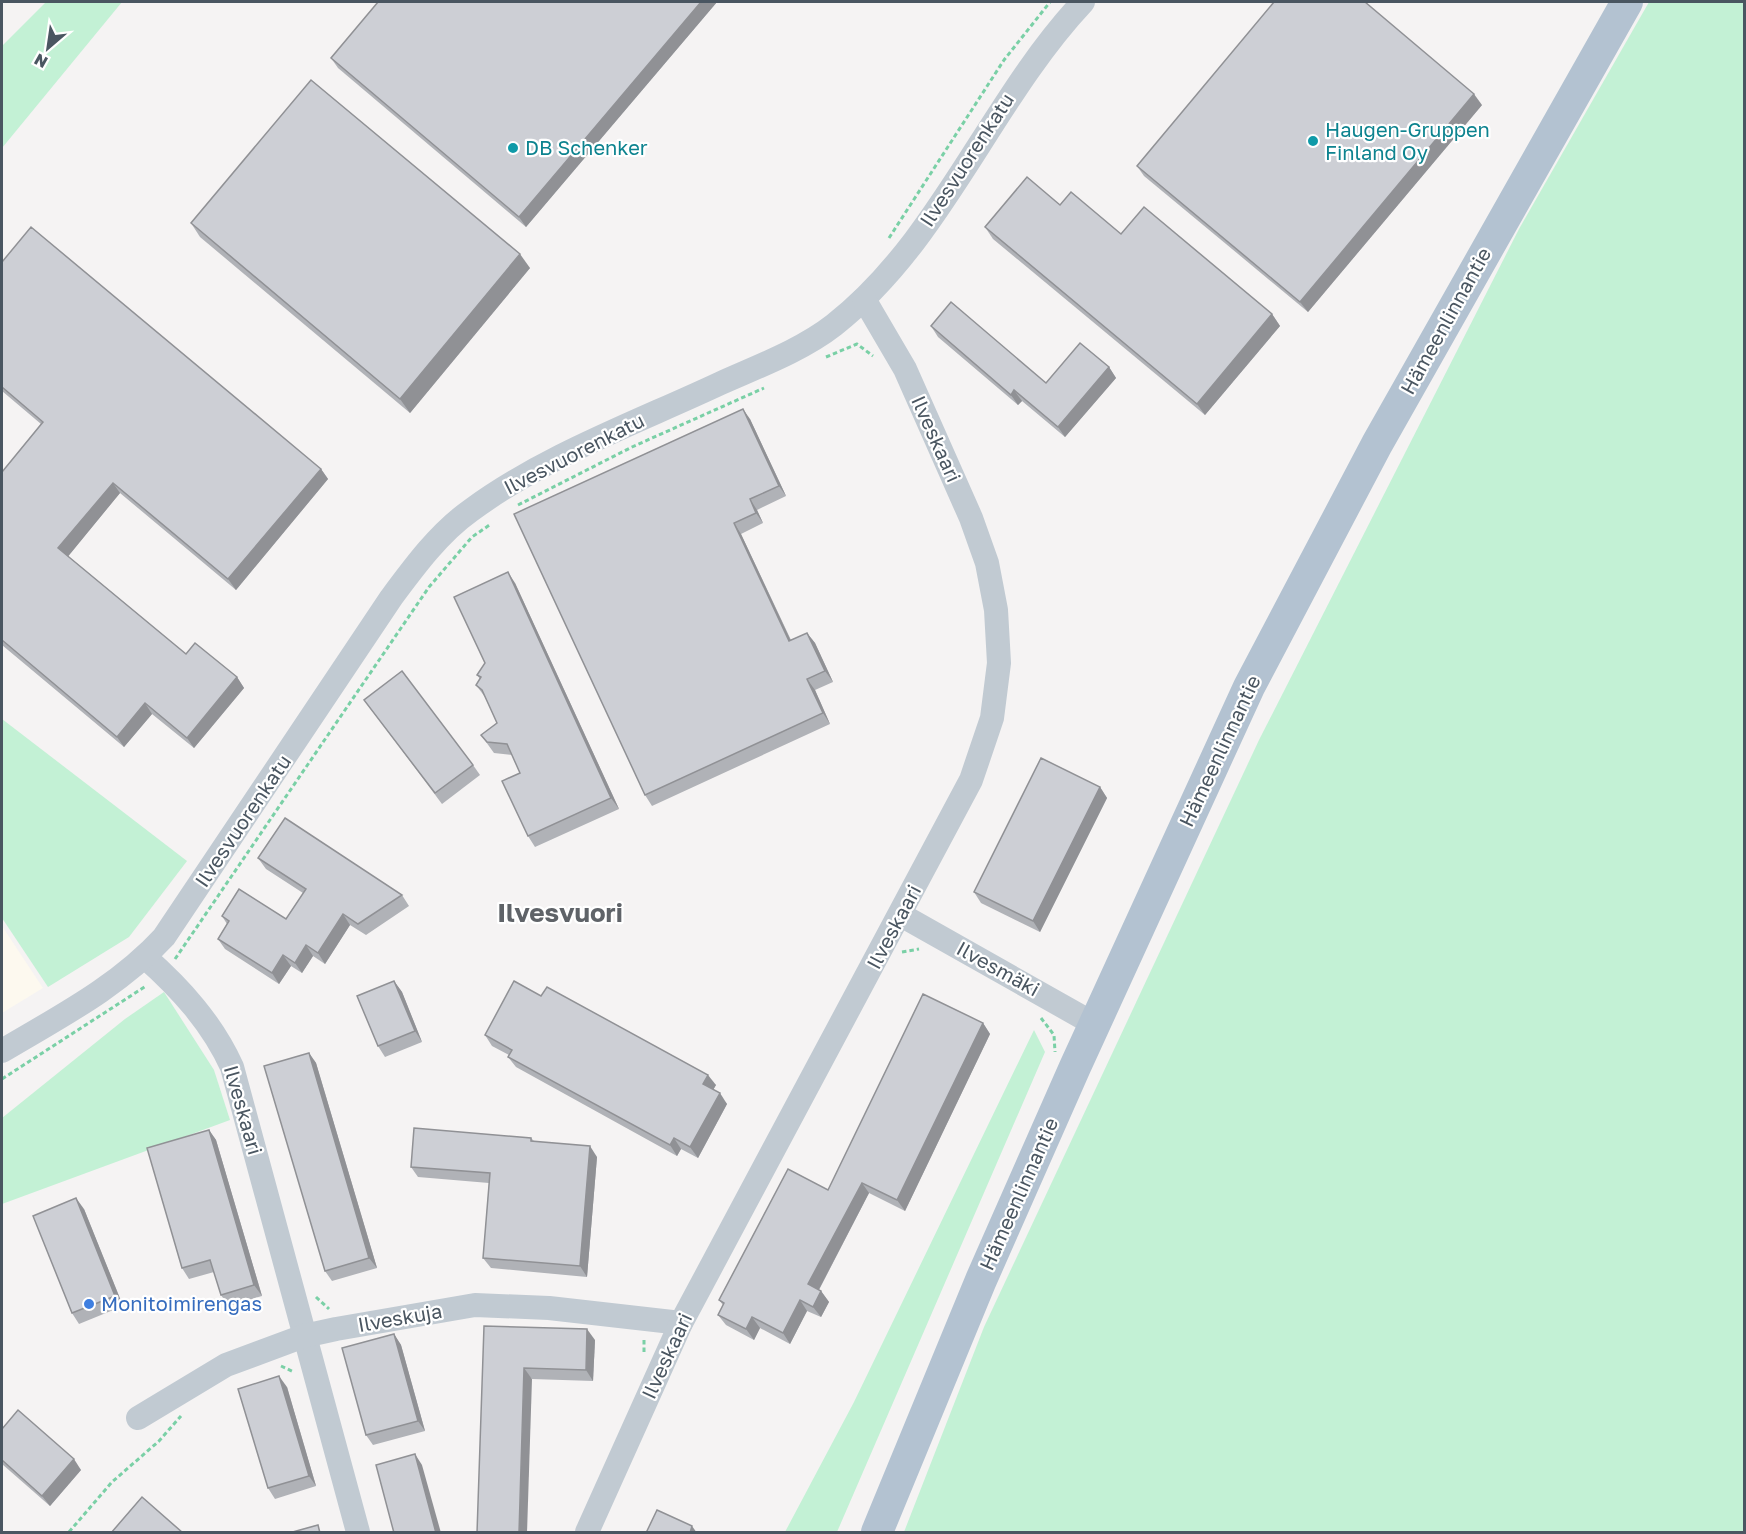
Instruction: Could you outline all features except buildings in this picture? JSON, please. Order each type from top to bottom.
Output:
[{"type":"main road","name":"Hämeenlinnantie","points":[[877,1533],[981,1280],[1094,1024],[1249,687],[1465,286],[1627,2]]},
{"type":"street","name":"Ilvesvuorenkatu","points":[[2,1051],[99,993],[166,963],[164,937],[391,597],[417,563],[468,512],[529,472],[773,359],[832,326],[893,270],[917,238],[1015,87],[1083,2]]},
{"type":"street","name":"Ilveskaari","points":[[587,1533],[681,1323],[884,947],[971,780],[992,718],[999,663],[996,610],[987,563],[971,518],[905,369],[864,299]]},
{"type":"street","name":"Ilvesmäki","points":[[901,915],[1094,1024]]},
{"type":"street","name":"Ilveskaari","points":[[166,963],[212,1028],[232,1067],[358,1533]]},
{"type":"street","name":"Ilveskuja","points":[[138,1418],[226,1365],[304,1336],[475,1305],[549,1308],[681,1323]]},
{"type":"path","points":[[885,244],[1004,60],[1050,2]]},
{"type":"path","points":[[823,358],[857,344],[873,356],[878,365]]},
{"type":"path","points":[[510,509],[632,447],[771,385]]},
{"type":"path","points":[[2,1079],[101,1018],[166,963],[429,587],[472,537],[491,523]]},
{"type":"path","points":[[884,947],[896,954],[909,950],[926,950]]},
{"type":"path","points":[[1034,1011],[1054,1035],[1058,1059],[1075,1067]]},
{"type":"path","points":[[309,1290],[333,1313]]},
{"type":"path","points":[[645,1359],[642,1343],[652,1320]]},
{"type":"path","points":[[279,1365],[296,1373],[314,1369]]},
{"type":"path","points":[[69,1533],[112,1482],[159,1442],[184,1414]]},
{"type":"shaded area","points":[[2,926],[43,988],[2,1013]]},
{"type":"green space","points":[[46,2],[122,2],[2,148],[2,46]]},
{"type":"green space","points":[[1649,2],[1744,2],[1744,1532],[904,1532],[984,1327],[1259,740],[1519,229]]},
{"type":"green space","points":[[2,719],[187,861],[129,937],[48,987],[2,918]]},
{"type":"green space","points":[[164,992],[214,1070],[230,1120],[2,1204],[2,1118],[125,1019]]},
{"type":"green space","points":[[1034,1030],[1045,1052],[837,1532],[785,1532],[854,1402]]},
{"type":"place","name":"Haugen-Gruppen Finland Oy","points":[[1313,141]]},
{"type":"place","name":"DB Schenker","points":[[513,148]]},
{"type":"place","name":"Monitoimirengas","points":[[89,1304]]},
{"type":"district","name":"Ilvesvuori","points":[[560,913]]}]
